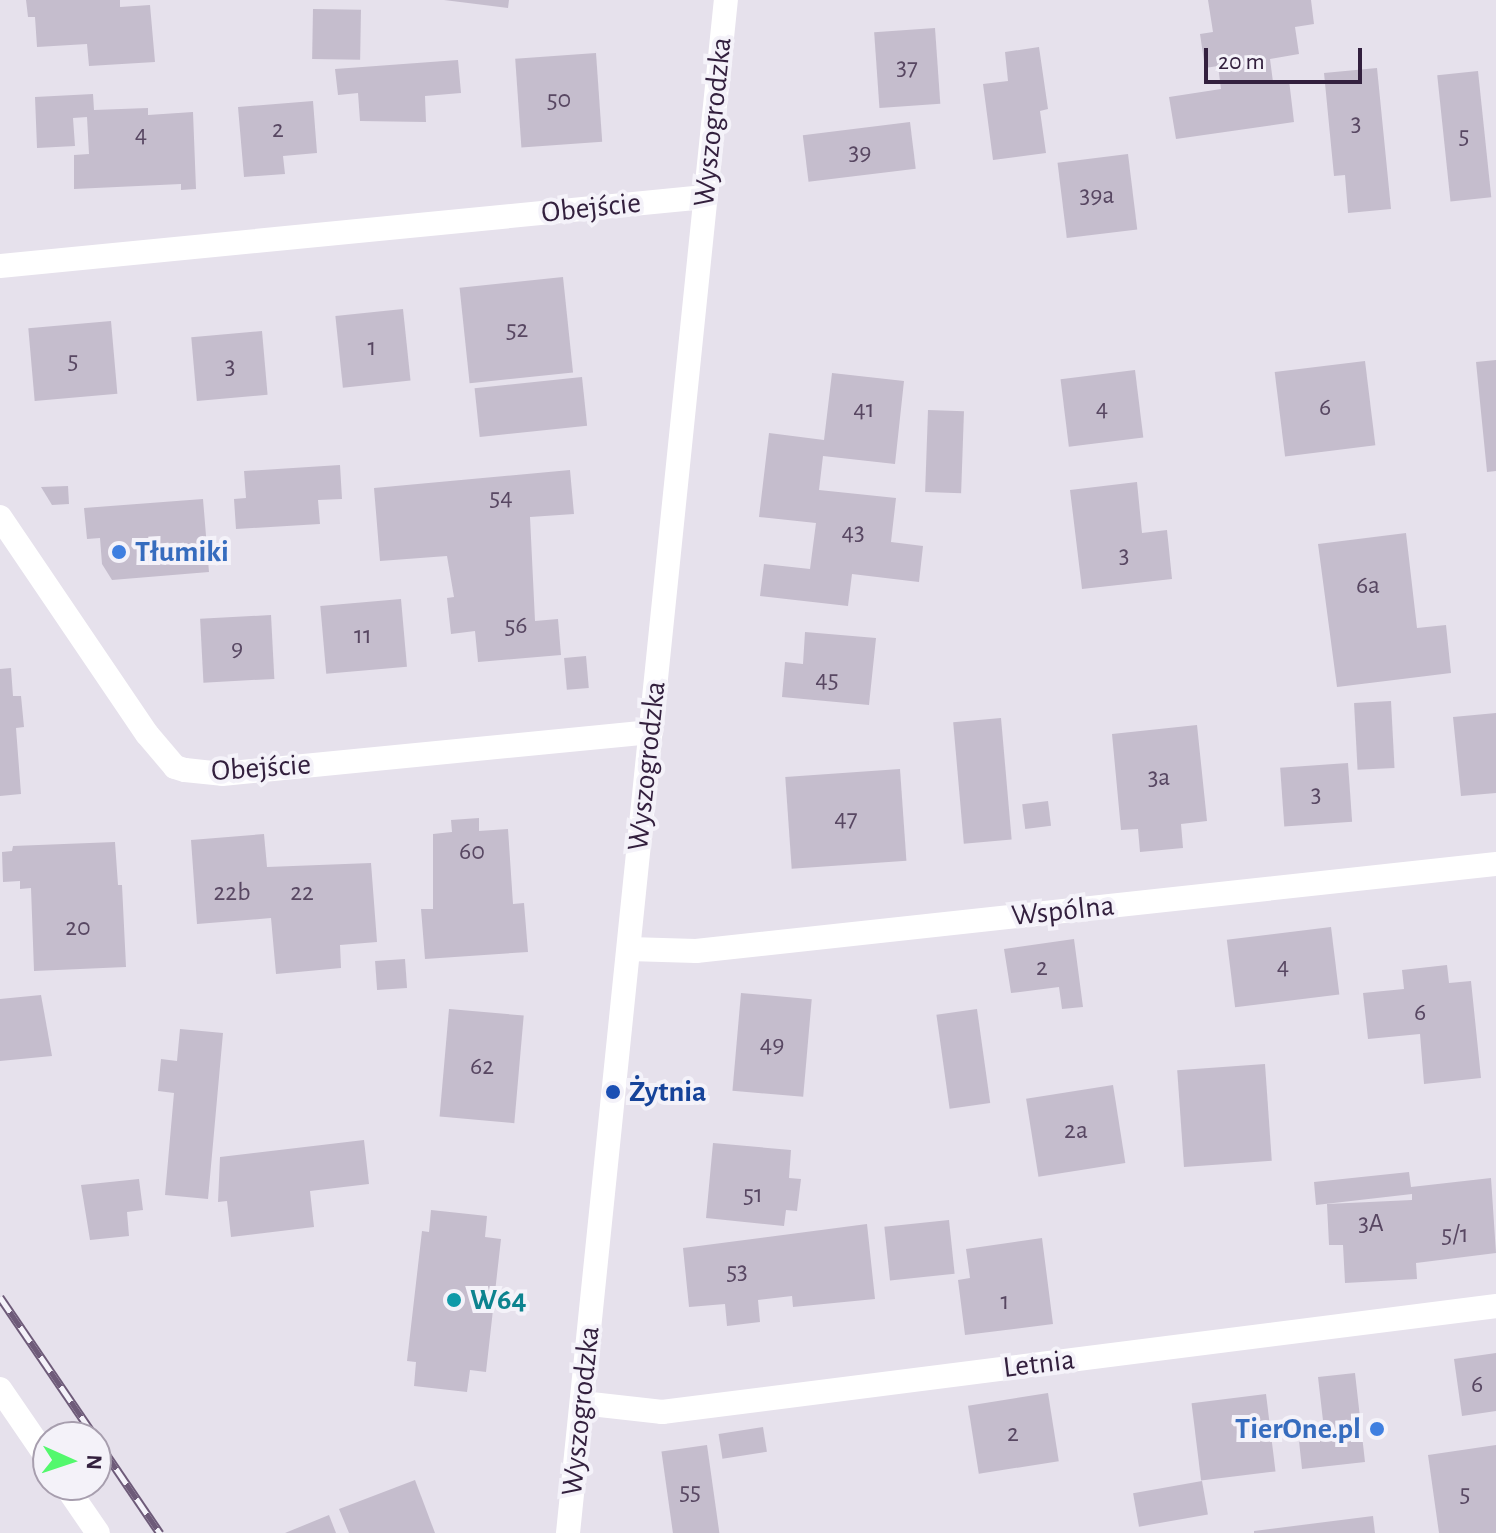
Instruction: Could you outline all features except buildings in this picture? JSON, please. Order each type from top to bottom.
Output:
[{"type":"street","name":"Wyszogrodzka","points":[[568,1533],[726,0]]},
{"type":"street","name":"Obejście","points":[[0,266],[705,197]]},
{"type":"street","name":"Obejście","points":[[0,517],[147,734],[167,760],[185,770],[222,774],[651,732]]},
{"type":"street","name":"Wspólna","points":[[629,949],[696,951],[1496,864]]},
{"type":"street","name":"Letnia","points":[[582,1403],[642,1412],[675,1411],[1496,1306]]},
{"type":"street","points":[[0,1389],[32,1436]]},
{"type":"street","points":[[76,1501],[98,1533]]},
{"type":"railway","points":[[0,1297],[84,1421]]},
{"type":"railway","points":[[112,1462],[160,1533]]},
{"type":"place","name":"Tłumiki","points":[[119,552]]},
{"type":"place","name":"Żytnia","points":[[613,1092]]},
{"type":"place","name":"W64","points":[[454,1300]]},
{"type":"place","name":"TierOne.pl","points":[[1377,1429]]}]
